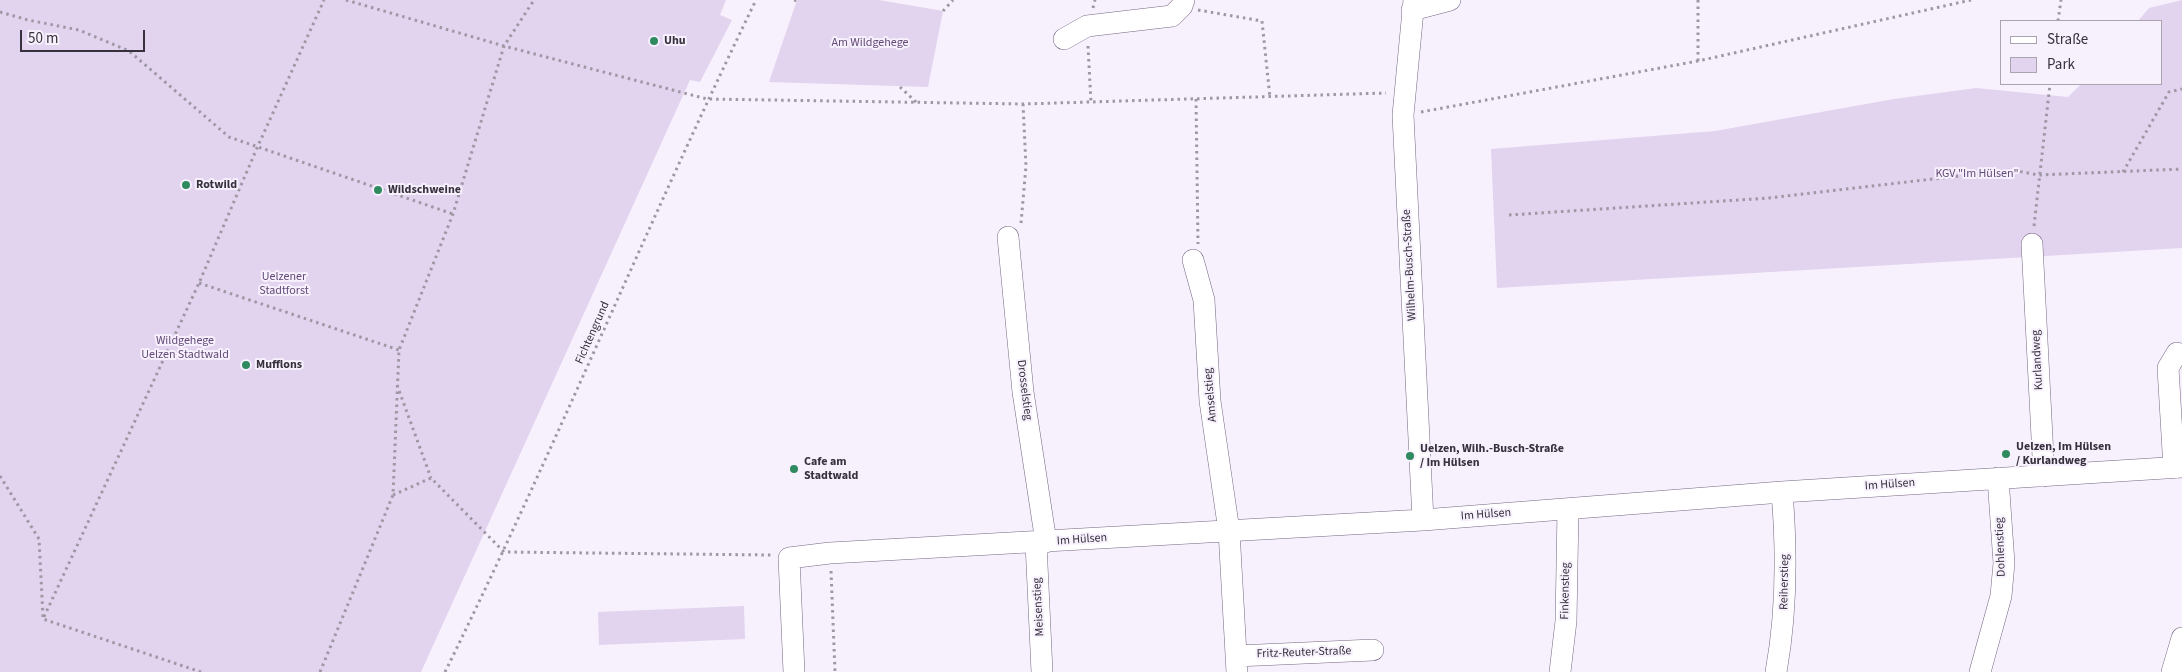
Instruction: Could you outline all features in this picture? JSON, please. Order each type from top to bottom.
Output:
[{"type":"street","name":"Wilhelm-Busch-Straße","points":[[1423,520],[1403,115],[1413,5],[1450,0]]},
{"type":"street","points":[[1064,38],[1087,26],[1172,16],[1183,3]]},
{"type":"street","name":"Drosselstieg","points":[[1008,237],[1023,392],[1041,542]]},
{"type":"street","name":"Kurlandweg","points":[[2032,244],[2044,476]]},
{"type":"street","name":"Amselstieg","points":[[1193,260],[1204,300],[1210,401],[1229,531]]},
{"type":"street","points":[[2177,353],[2168,368],[2178,467]]},
{"type":"street","name":"Im Hülsen","points":[[789,558],[830,553],[1423,520],[1782,492],[2178,467]]},
{"type":"street","name":"Dohlenstieg","points":[[1980,672],[2001,596],[2004,563],[1998,478]]},
{"type":"street","name":"Reiherstieg","points":[[1776,672],[1784,618],[1786,539],[1782,492]]},
{"type":"street","name":"Finkenstieg","points":[[1560,672],[1566,621],[1568,510]]},
{"type":"street","name":"Fritz-Reuter-Straße","points":[[1229,531],[1236,664],[1373,650]]},
{"type":"street","name":"Meisenstieg","points":[[1041,542],[1042,672]]},
{"type":"street","points":[[789,558],[794,672]]},
{"type":"street","points":[[2172,672],[2182,638]]},
{"type":"path","points":[[43,620],[199,284],[257,148],[324,0]]},
{"type":"path","points":[[346,0],[504,46],[707,100],[1023,104],[1405,93]]},
{"type":"path","points":[[320,672],[393,495],[396,383],[399,350],[453,214],[504,46],[534,0]]},
{"type":"path","name":"Fichtengrund","points":[[445,672],[504,552],[707,100],[756,0]]},
{"type":"path","points":[[942,11],[953,0]]},
{"type":"path","points":[[1698,0],[1698,61]]},
{"type":"path","points":[[1403,115],[1698,61],[1971,0]]},
{"type":"path","points":[[2058,20],[2061,0]]},
{"type":"path","points":[[1183,3],[1228,17],[1262,21],[1270,98]]},
{"type":"path","points":[[0,12],[28,20],[79,30],[129,51],[230,137],[257,148],[453,214]]},
{"type":"path","points":[[1087,26],[1091,102]]},
{"type":"path","points":[[2032,244],[2050,85]]},
{"type":"path","points":[[900,87],[917,103]]},
{"type":"path","points":[[2122,172],[2169,92],[2182,89]]},
{"type":"path","points":[[1193,260],[1199,240],[1196,100]]},
{"type":"path","points":[[1008,237],[1020,227],[1026,166],[1023,104]]},
{"type":"path","points":[[1510,215],[1769,198],[2012,170],[2039,175],[2182,169]]},
{"type":"path","points":[[199,284],[399,350]]},
{"type":"path","points":[[396,383],[431,478],[504,552],[774,556],[789,558]]},
{"type":"path","points":[[0,476],[39,539],[43,620]]},
{"type":"path","points":[[393,495],[431,478]]},
{"type":"path","points":[[830,553],[835,672]]},
{"type":"path","points":[[43,620],[201,672]]},
{"type":"green space","name":"Uelzener Stadtforst","points":[[0,0],[726,0],[720,15],[732,20],[700,82],[690,80],[421,672],[0,672]]},
{"type":"green space","name":"Am Wildgehege","points":[[797,0],[879,0],[943,11],[928,87],[769,82]]},
{"type":"green space","name":"KGV \"Im Hülsen\"","points":[[2182,0],[2182,248],[1497,288],[1491,149],[1715,131],[1894,99],[1976,88],[2068,97],[2080,85],[2162,85],[2162,20],[2139,20],[2149,8]]},
{"type":"green space","points":[[744,606],[745,639],[599,645],[598,612]]},
{"type":"place","name":"Uhu","points":[[654,41]]},
{"type":"place","name":"Rotwild","points":[[186,185]]},
{"type":"place","name":"Wildschweine","points":[[378,190]]},
{"type":"place","name":"Mufflons","points":[[246,365]]},
{"type":"place","name":"Uelzen, Im Hülsen / Kurlandweg","points":[[2006,454]]},
{"type":"place","name":"Uelzen, Wilh.-Busch-Straße / Im Hülsen","points":[[1410,456]]},
{"type":"place","name":"Cafe am Stadtwald","points":[[794,469]]},
{"type":"park label","name":"Wildgehege Uelzen Stadtwald","points":[[185,348]]}]
